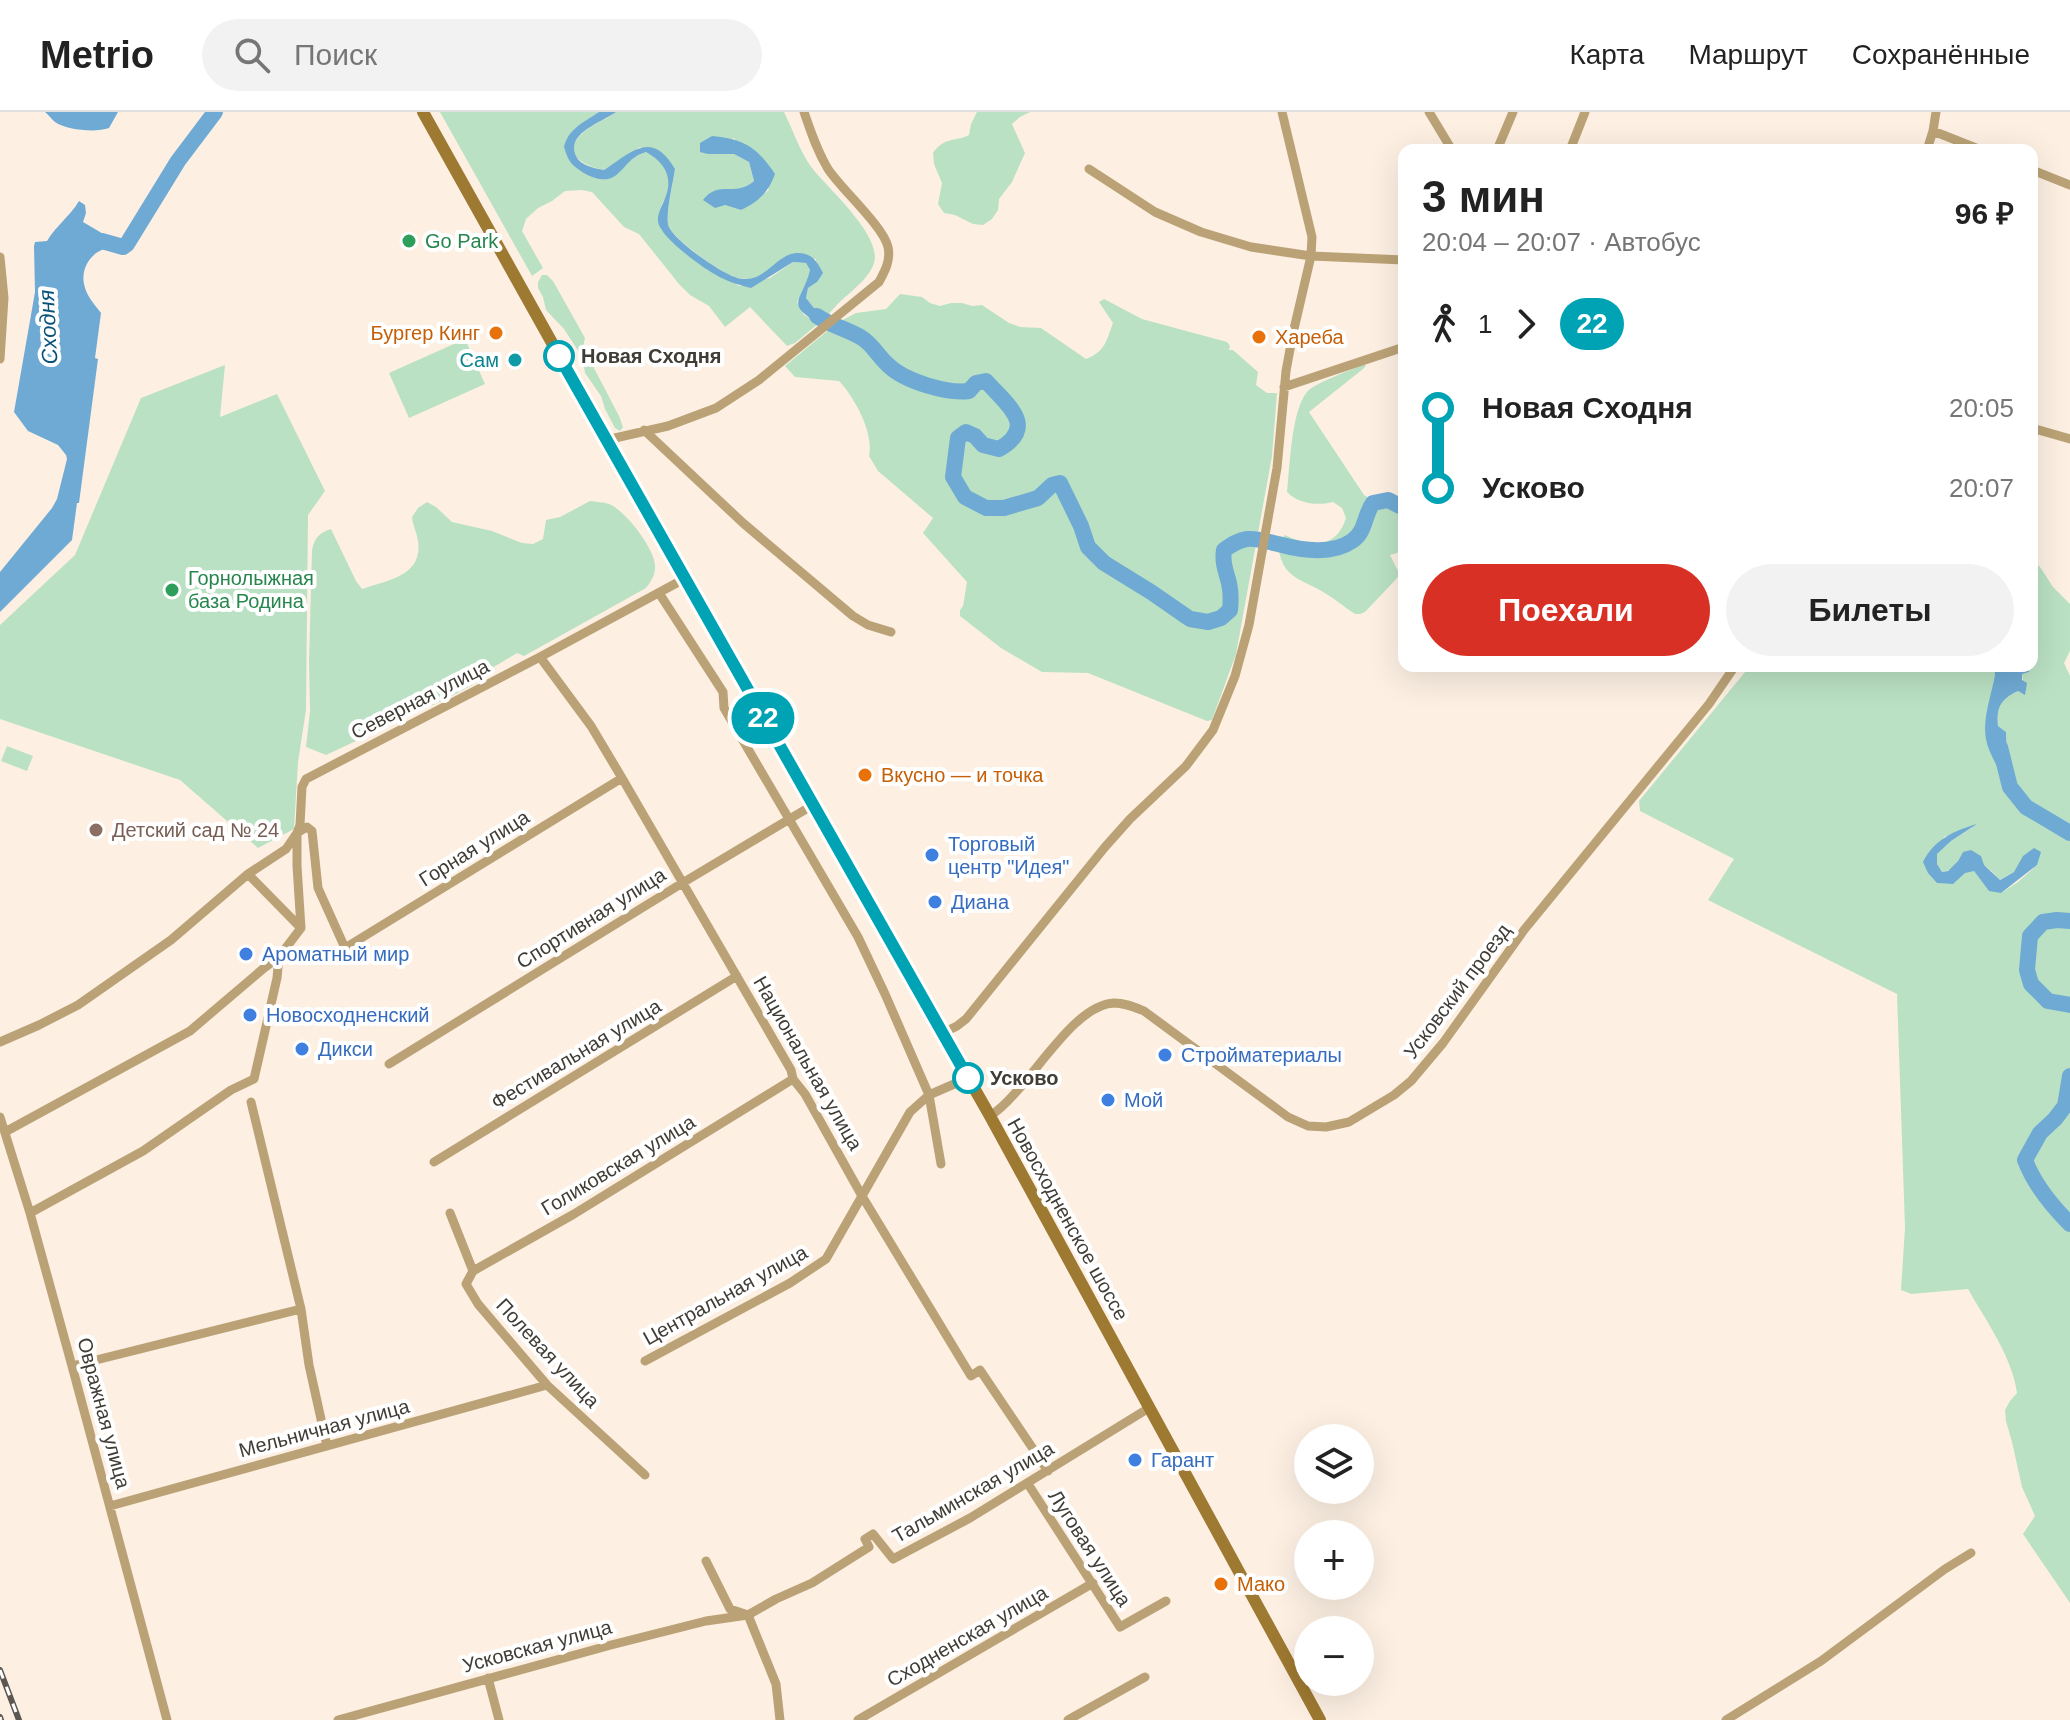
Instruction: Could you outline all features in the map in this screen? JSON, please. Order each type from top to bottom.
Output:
[{"type":"main road","name":"Новосходненское шоссе","points":[[423,112],[990,1116],[1320,1720]]},
{"type":"street","points":[[606,440],[668,426],[716,408],[759,380],[879,282],[888,265],[888,246],[876,226],[826,166],[804,112]]},
{"type":"street","points":[[1282,112],[1312,237],[1311,256],[1294,329]]},
{"type":"street","points":[[1429,112],[1448,144]]},
{"type":"street","points":[[1500,144],[1513,112]]},
{"type":"street","points":[[1572,144],[1585,112]]},
{"type":"street","points":[[1929,144],[1936,112]]},
{"type":"street","points":[[1933,131],[1966,144]]},
{"type":"street","points":[[1089,169],[1155,212],[1201,232],[1251,247],[1311,256],[1398,260]]},
{"type":"street","points":[[2038,172],[2070,185]]},
{"type":"street","points":[[0,257],[4,298],[0,359]]},
{"type":"street","points":[[943,1033],[966,1019],[1130,819],[1186,766],[1210,736],[1235,676],[1249,625],[1277,468],[1291,344]]},
{"type":"street","points":[[1284,387],[1398,349]]},
{"type":"street","points":[[644,430],[743,523],[853,616],[868,625],[891,632]]},
{"type":"street","points":[[2038,430],[2070,439]]},
{"type":"street","name":"Северная улица","points":[[301,928],[297,833],[302,787],[306,779],[684,579]]},
{"type":"street","points":[[659,593],[723,692],[724,708],[858,937],[929,1095],[941,1164]]},
{"type":"street","name":"Национальная улица","points":[[540,657],[591,726],[684,882],[791,1070],[793,1079],[805,1094],[862,1196],[971,1376],[980,1370],[1048,1471]]},
{"type":"street","name":"Усковский проезд","points":[[990,1116],[1010,1100],[1085,1015],[1113,1003],[1128,1004],[1144,1011],[1288,1117],[1308,1126],[1326,1127],[1349,1122],[1371,1110],[1394,1095],[1426,1065],[1524,930],[1709,704],[1731,672]]},
{"type":"street","name":"Горная улица","points":[[297,833],[307,827],[312,831],[318,888],[345,948],[622,778]]},
{"type":"street","name":"Спортивная улица","points":[[389,1064],[813,805]]},
{"type":"street","points":[[0,1042],[78,1005],[171,940],[248,874],[286,849],[297,833]]},
{"type":"street","points":[[5,1132],[190,1031],[279,957],[301,928],[248,874]]},
{"type":"street","points":[[30,1213],[143,1151],[231,1090],[254,1079],[279,957]]},
{"type":"street","name":"Фестивальная улица","points":[[434,1162],[737,976]]},
{"type":"street","name":"Центральная улица","points":[[645,1361],[790,1283],[826,1259],[910,1112],[929,1095],[968,1078]]},
{"type":"street","name":"Голиковская улица","points":[[473,1271],[574,1214],[793,1079]]},
{"type":"street","points":[[251,1102],[301,1309],[309,1365],[327,1446]]},
{"type":"street","name":"Овражная улица","points":[[0,1117],[30,1213],[167,1720]]},
{"type":"street","points":[[450,1213],[473,1271]]},
{"type":"street","name":"Полевая улица","points":[[473,1271],[466,1284],[478,1304],[547,1385],[645,1475]]},
{"type":"street","points":[[72,1366],[301,1309]]},
{"type":"street","name":"Мельничная улица","points":[[110,1506],[547,1385]]},
{"type":"street","name":"Тальминская улица","points":[[748,1615],[812,1583],[869,1547],[865,1539],[873,1534],[893,1559],[1028,1484],[1149,1408]]},
{"type":"street","name":"Луговая улица","points":[[1028,1484],[1120,1627],[1166,1601]]},
{"type":"street","points":[[1726,1720],[1821,1661],[1971,1553]]},
{"type":"street","points":[[706,1561],[730,1609],[748,1615],[776,1684],[780,1720]]},
{"type":"street","name":"Сходненская улица","points":[[858,1720],[1093,1583]]},
{"type":"street","name":"Усковская улица","points":[[338,1720],[706,1621],[748,1615]]},
{"type":"street","points":[[1068,1720],[1145,1677]]},
{"type":"street","points":[[488,1678],[499,1720]]},
{"type":"green space","points":[[440,112],[599,112],[574,129],[574,165],[595,178],[615,175],[629,161],[646,152],[653,156],[663,165],[669,181],[660,211],[661,230],[739,286],[770,278],[793,262],[806,263],[810,270],[808,279],[797,302],[804,315],[819,323],[787,346],[750,307],[725,327],[709,306],[679,284],[639,234],[624,227],[592,192],[582,190],[565,191],[526,219],[522,231],[543,268],[532,276]]},
{"type":"green space","points":[[616,112],[784,112],[808,162],[864,228],[875,255],[869,273],[827,317],[806,298],[808,288],[817,282],[816,259],[785,257],[763,274],[748,279],[734,277],[715,266],[685,244],[668,224],[675,169],[640,147],[604,170],[589,166],[577,158],[573,147],[576,140]],"holes":[[[734,138],[769,190],[741,210],[725,205],[727,189],[745,189],[754,181],[749,162],[734,154],[708,154]]]},
{"type":"green space","points":[[977,112],[1030,112],[1012,124],[1025,153],[1012,182],[999,199],[998,210],[983,225],[944,213],[938,204],[942,183],[933,153],[945,142],[969,135]]},
{"type":"green space","points":[[542,275],[553,281],[585,338],[583,347],[619,416],[623,427],[620,431],[615,428],[601,396],[585,373],[579,352],[564,329],[546,310],[538,288]]},
{"type":"green space","points":[[900,294],[922,297],[940,306],[951,303],[982,305],[1009,323],[1041,328],[1086,359],[1101,349],[1113,323],[1099,302],[1104,299],[1142,319],[1227,342],[1229,350],[1233,350],[1258,372],[1256,385],[1267,393],[1277,393],[1272,456],[1236,654],[1212,720],[1207,721],[1088,673],[1042,672],[1001,648],[960,616],[967,582],[923,533],[933,518],[878,471],[869,456],[869,437],[862,416],[851,397],[839,381],[795,377],[785,366],[837,323],[856,313],[886,309]]},
{"type":"green space","points":[[465,339],[485,384],[409,418],[389,373]]},
{"type":"green space","points":[[1364,364],[1366,366],[1309,412],[1364,495],[1398,509],[1398,553],[1390,555],[1398,577],[1360,614],[1355,614],[1292,575],[1283,563],[1278,543],[1285,535],[1304,542],[1329,541],[1342,528],[1346,518],[1342,508],[1333,502],[1315,504],[1287,492],[1298,412],[1307,392]]},
{"type":"green space","name":"Горнолыжная база Родина","points":[[225,365],[220,417],[277,394],[325,491],[308,515],[306,710],[298,762],[294,829],[258,848],[180,780],[0,719],[0,625],[75,555],[141,398]]},
{"type":"green space","points":[[590,501],[607,503],[616,508],[644,540],[655,565],[653,578],[646,588],[524,656],[517,653],[492,668],[489,676],[452,696],[326,755],[306,747],[310,711],[312,550],[321,534],[331,529],[362,589],[402,575],[415,562],[418,541],[412,517],[427,502],[452,522],[533,544],[543,539],[546,520],[560,517]]},
{"type":"green space","points":[[2038,565],[2053,587],[2070,604],[2070,651],[2064,663],[2070,676],[2070,1603],[2023,1534],[2035,1516],[2022,1487],[2006,1421],[2005,1410],[2017,1393],[2010,1366],[1997,1339],[1968,1289],[1911,1294],[1901,1290],[1905,1228],[1897,994],[1708,900],[1734,859],[1640,811],[1639,801],[1745,672],[1994,672],[1987,736],[2002,774],[2010,763],[2007,759],[2006,732],[1998,726],[1998,714],[2004,701],[2012,694],[2018,691],[2024,694],[2022,673],[2038,672]],"holes":[[[1973,827],[1937,854],[1937,864],[1942,872],[1952,868],[1963,852],[1999,880],[2037,865],[2001,893],[1981,880],[1974,871],[1928,873],[1944,837]]]},
{"type":"green space","points":[[7,746],[33,756],[27,771],[1,761]]},
{"type":"water","points":[[45,112],[118,112],[109,128],[89,130],[60,125]]},
{"type":"water","points":[[599,112],[616,112],[580,135],[574,148],[581,162],[604,170],[633,151],[650,147],[658,150],[675,169],[668,224],[677,238],[708,262],[741,279],[760,275],[789,255],[801,253],[810,256],[823,273],[808,288],[806,298],[827,317],[819,323],[798,306],[810,270],[806,263],[793,262],[751,288],[716,275],[680,249],[665,234],[658,221],[668,190],[666,171],[658,160],[646,152],[610,178],[593,177],[573,165],[564,147],[566,141],[577,126]]},
{"type":"water","points":[[712,136],[733,139],[749,146],[775,174],[762,196],[741,210],[725,205],[715,208],[703,200],[715,191],[740,188],[754,181],[749,162],[734,154],[700,152],[700,143]]},
{"type":"water","points":[[79,201],[85,205],[83,222],[117,242],[115,248],[102,250],[91,258],[84,270],[87,292],[101,313],[95,358],[98,359],[72,540],[0,612],[0,572],[52,508],[67,459],[58,445],[28,431],[14,412],[35,292],[35,242],[47,241]]},
{"type":"water","points":[[2029,672],[2022,674],[2022,680],[2027,683],[2025,695],[2018,691],[2012,694],[1999,709],[1998,726],[2006,732],[2010,764],[2002,775],[1988,748],[1985,731],[1995,674]]},
{"type":"water","points":[[1977,824],[1937,854],[1937,864],[1942,872],[1948,871],[1963,852],[1971,850],[1981,856],[1984,865],[2000,880],[2014,872],[2023,856],[2034,848],[2041,852],[2037,865],[2001,893],[1989,891],[1974,871],[1965,873],[1953,884],[1937,883],[1923,862],[1945,837]]},
{"type":"waterway","name":"Сходня","points":[[98,242],[123,247],[127,244],[178,161],[215,112]]},
{"type":"waterway","points":[[817,316],[862,338],[895,371],[915,381],[960,391],[969,391],[976,383],[986,381],[1015,415],[1017,432],[999,449],[983,445],[966,432],[958,438],[953,477],[965,497],[986,508],[1004,508],[1038,498],[1052,485],[1060,483],[1088,547],[1104,563],[1190,619],[1208,622],[1221,618],[1230,610],[1224,550],[1235,543],[1251,539],[1306,549],[1335,548],[1357,537],[1373,503],[1388,500],[1398,505]]},
{"type":"waterway","points":[[2000,747],[2010,787],[2026,807],[2070,833]]},
{"type":"waterway","points":[[2070,921],[2043,922],[2030,936],[2027,970],[2031,984],[2048,1001],[2070,1005]]},
{"type":"waterway","points":[[2070,1076],[2065,1106],[2040,1133],[2025,1160],[2044,1194],[2070,1224]]},
{"type":"railway","points":[[0,1670],[19,1720]]},
{"type":"bus line","name":"22","points":[[559,356],[968,1078]]},
{"type":"place","name":"Go Park","points":[[409,241]]},
{"type":"place","name":"Бургер Кинг","points":[[496,333]]},
{"type":"place","name":"Хареба","points":[[1259,337]]},
{"type":"place","name":"Новая Сходня","points":[[559,356]]},
{"type":"place","name":"Сам","points":[[515,360]]},
{"type":"place","name":"Горнолыжная база Родина","points":[[172,590]]},
{"type":"place","name":"Вкусно — и точка","points":[[865,775]]},
{"type":"place","name":"Детский сад № 24","points":[[96,830]]},
{"type":"place","name":"Торговый центр \"Идея\"","points":[[932,855]]},
{"type":"place","name":"Диана","points":[[935,902]]},
{"type":"place","name":"Ароматный мир","points":[[246,954]]},
{"type":"place","name":"Новосходненский","points":[[250,1015]]},
{"type":"place","name":"Дикси","points":[[302,1049]]},
{"type":"place","name":"Стройматериалы","points":[[1165,1055]]},
{"type":"place","name":"Усково","points":[[968,1078]]},
{"type":"place","name":"Мой","points":[[1108,1100]]},
{"type":"place","name":"Гарант","points":[[1135,1460]]},
{"type":"place","name":"Мако","points":[[1221,1584]]}]
